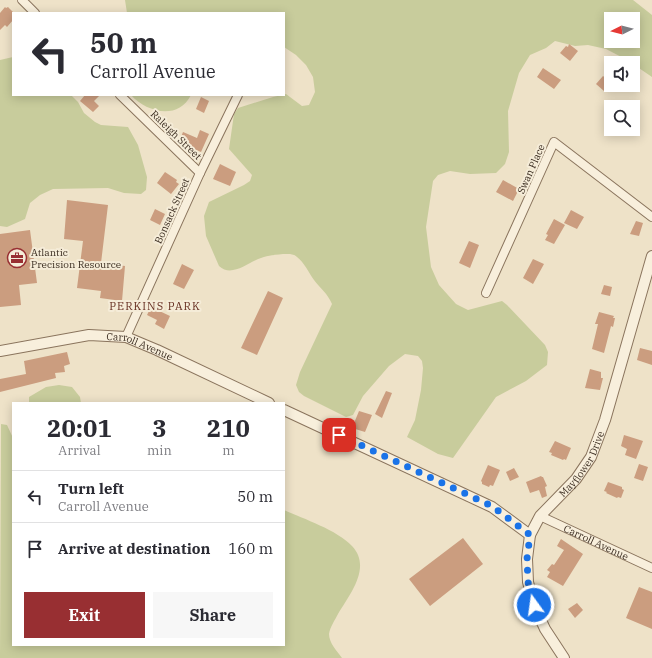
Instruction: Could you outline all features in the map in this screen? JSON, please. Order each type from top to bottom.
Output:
[{"type":"street","points":[[22,0],[34,12]]},
{"type":"street","name":"Raleigh Street","points":[[121,96],[200,173]]},
{"type":"street","name":"Bonsack Street","points":[[126,337],[200,173],[238,96]]},
{"type":"street","name":"Swan Place","points":[[486,293],[554,142],[652,217]]},
{"type":"street","name":"Mayflower Drive","points":[[564,658],[545,629],[534,605],[528,582],[527,559],[530,535],[540,516],[576,479],[591,457],[605,420],[650,274],[652,256]]},
{"type":"street","name":"Carroll Avenue","points":[[0,352],[89,335],[126,337],[158,350],[267,402]]},
{"type":"street","points":[[285,410],[492,506],[530,535]]},
{"type":"street","name":"Carroll Avenue","points":[[540,516],[652,568]]},
{"type":"green space","points":[[125,0],[633,0],[652,15],[652,77],[640,69],[640,56],[620,56],[606,49],[588,45],[575,46],[555,41],[546,48],[530,55],[519,73],[508,111],[509,152],[505,164],[496,173],[470,174],[450,171],[438,175],[433,181],[426,227],[431,267],[439,285],[456,304],[468,310],[502,301],[545,345],[548,352],[547,365],[526,381],[496,397],[453,458],[438,454],[407,437],[415,420],[421,390],[423,368],[422,361],[418,356],[405,354],[389,366],[363,396],[353,415],[346,417],[299,392],[296,385],[300,372],[332,304],[330,300],[300,259],[294,255],[283,254],[264,257],[235,270],[224,269],[219,266],[206,236],[204,216],[209,202],[244,185],[250,181],[252,175],[229,149],[234,114],[238,108],[273,97],[285,96],[286,94],[302,106],[309,105],[315,92],[313,77],[306,65],[296,55],[285,48],[285,12],[127,12]]},
{"type":"green space","points":[[12,57],[12,96],[72,96],[78,102],[84,113],[95,122],[101,125],[128,127],[138,145],[147,177],[146,190],[141,194],[124,193],[108,188],[53,189],[40,195],[30,203],[25,219],[7,227],[0,226],[0,60]]},
{"type":"green space","points":[[132,96],[190,96],[185,103],[170,111],[153,109],[137,101]]},
{"type":"green space","points":[[59,385],[72,387],[80,397],[81,402],[29,402],[29,397],[46,387]]},
{"type":"green space","points":[[1,424],[7,425],[12,436],[12,646],[285,646],[285,510],[320,525],[338,535],[346,540],[358,554],[360,571],[357,580],[330,629],[329,634],[332,644],[342,658],[0,658]]},
{"type":"building","points":[[5,7],[8,7],[13,12],[12,21],[7,27],[5,25],[0,30],[0,13]]},
{"type":"building","points":[[569,44],[578,51],[570,61],[560,53],[566,46],[568,47]]},
{"type":"building","points":[[543,68],[561,80],[554,89],[537,77]]},
{"type":"building","points":[[603,76],[604,77],[604,91],[596,84]]},
{"type":"building","points":[[84,96],[99,96],[94,101],[99,106],[93,112],[80,101]]},
{"type":"building","points":[[201,97],[209,101],[204,113],[196,109]]},
{"type":"building","points":[[200,130],[209,134],[201,152],[179,142],[183,132],[197,138]]},
{"type":"building","points":[[220,164],[236,172],[230,186],[213,179]]},
{"type":"building","points":[[165,172],[177,180],[176,182],[179,184],[171,194],[157,183]]},
{"type":"building","points":[[503,180],[519,189],[513,201],[496,192]]},
{"type":"building","points":[[67,200],[108,205],[101,263],[125,266],[122,301],[100,298],[101,291],[77,288],[83,241],[64,239]]},
{"type":"building","points":[[155,209],[165,214],[160,225],[150,220]]},
{"type":"building","points":[[571,210],[584,217],[577,229],[564,223]]},
{"type":"building","points":[[554,219],[565,225],[554,244],[545,240],[548,235],[546,234]]},
{"type":"building","points":[[636,221],[643,223],[639,236],[630,234]]},
{"type":"building","name":"Atlantic Precision Resource","points":[[30,230],[37,283],[19,285],[21,305],[0,307],[0,234]]},
{"type":"building","points":[[469,241],[479,245],[470,268],[459,263]]},
{"type":"building","points":[[533,259],[544,264],[533,284],[523,278]]},
{"type":"building","points":[[182,264],[194,270],[184,289],[173,284]]},
{"type":"building","points":[[604,285],[612,287],[610,296],[601,294]]},
{"type":"building","points":[[268,291],[283,298],[257,355],[241,348]]},
{"type":"building","points":[[151,307],[170,316],[164,329],[155,324],[157,320],[147,315]]},
{"type":"building","points":[[599,312],[614,316],[613,318],[615,318],[613,327],[611,326],[604,353],[592,349],[598,324],[595,324]]},
{"type":"building","points":[[640,348],[652,351],[652,365],[637,360]]},
{"type":"building","points":[[67,352],[70,364],[64,366],[65,372],[55,373],[56,378],[0,392],[0,379],[26,374],[24,361]]},
{"type":"building","points":[[590,369],[601,372],[601,378],[603,378],[600,390],[585,388]]},
{"type":"building","points":[[386,391],[392,393],[382,418],[375,414]]},
{"type":"building","points":[[359,411],[372,415],[365,432],[352,428]]},
{"type":"building","points":[[624,435],[643,441],[636,459],[625,455],[627,449],[621,446]]},
{"type":"building","points":[[555,441],[571,448],[566,460],[551,455],[552,453],[549,452]]},
{"type":"building","points":[[639,464],[648,467],[643,481],[634,478]]},
{"type":"building","points":[[488,465],[500,470],[493,486],[490,485],[489,487],[482,484],[481,481]]},
{"type":"building","points":[[514,468],[519,477],[510,481],[506,472]]},
{"type":"building","points":[[541,476],[543,477],[547,486],[545,487],[547,496],[542,498],[539,490],[530,493],[526,482]]},
{"type":"building","points":[[608,482],[622,487],[624,490],[621,498],[617,498],[604,491]]},
{"type":"building","points":[[463,538],[483,564],[430,606],[409,579]]},
{"type":"building","points":[[561,539],[583,554],[563,586],[547,577],[550,572],[547,570],[552,564],[554,565],[564,550],[557,546]]},
{"type":"building","points":[[639,587],[652,592],[652,629],[626,618]]},
{"type":"building","points":[[577,603],[583,610],[575,618],[568,609]]},
{"type":"place","name":"Atlantic Precision Resource","points":[[17,258]]},
{"type":"district","name":"PERKINS PARK","points":[[155,306]]},
{"type":"route","points":[[339,435],[492,506],[530,535],[527,559],[528,582],[534,605]]}]
